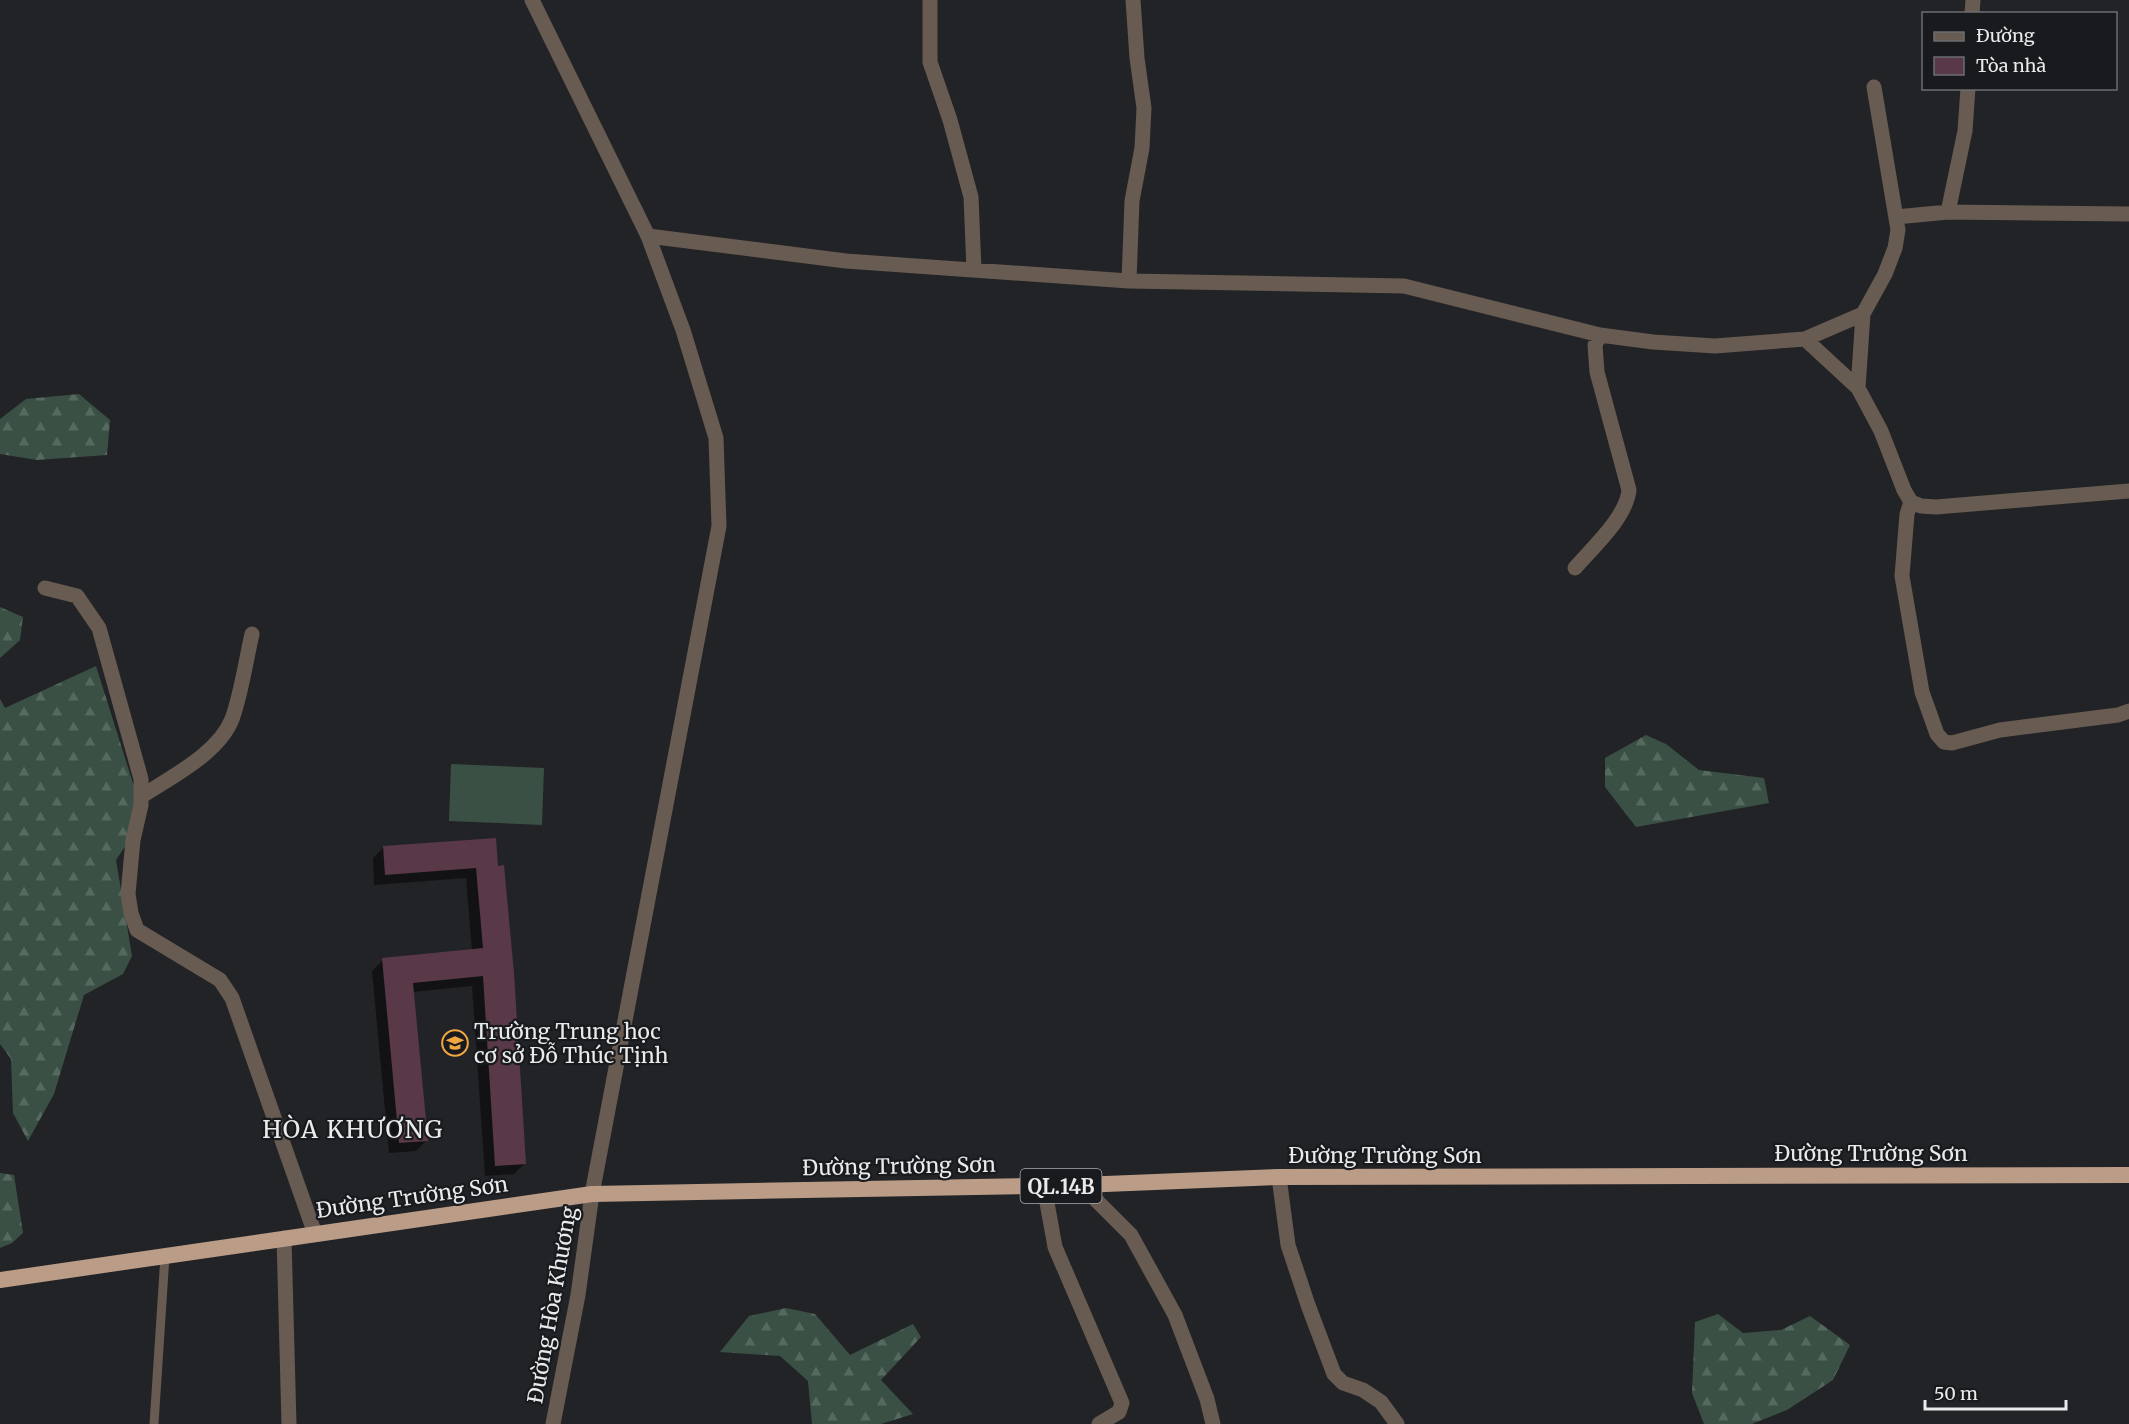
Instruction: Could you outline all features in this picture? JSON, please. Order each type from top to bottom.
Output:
[{"type":"highway","name":"Đường Trường Sơn","points":[[0,1280],[592,1194],[1044,1186],[1279,1178],[2129,1174]]},
{"type":"street","points":[[930,0],[930,62],[950,120],[971,197],[975,270]]},
{"type":"street","points":[[1129,280],[1132,201],[1142,148],[1144,108],[1132,0]]},
{"type":"street","name":"Đường Hòa Khương","points":[[536,2],[648,236],[683,330],[716,438],[719,526],[592,1194],[578,1294],[553,1424]]},
{"type":"street","points":[[1858,388],[1863,314],[1885,274],[1895,248],[1898,230],[1874,87]]},
{"type":"street","points":[[1948,212],[1965,132],[1968,90]]},
{"type":"street","points":[[1896,217],[1948,212],[2129,214]]},
{"type":"street","points":[[648,236],[846,261],[975,270],[1129,280],[1404,286],[1600,335],[1653,342],[1714,346],[1804,339],[1863,314]]},
{"type":"street","points":[[1575,568],[1618,518],[1628,501],[1629,490],[1597,372],[1595,345],[1600,335]]},
{"type":"street","points":[[1804,339],[1858,388],[1881,431],[1911,502],[1921,506],[1936,507],[2129,491]]},
{"type":"street","points":[[1911,502],[1906,514],[1902,576],[1922,692],[1937,734],[1944,742],[1952,743],[2000,730],[2118,715],[2129,711]]},
{"type":"street","points":[[45,588],[77,596],[99,628],[133,745],[141,779],[142,796],[132,849],[128,894],[137,930],[220,980],[232,998],[315,1234]]},
{"type":"street","points":[[142,796],[190,765],[218,741],[231,720],[252,634]]},
{"type":"street","points":[[1279,1178],[1288,1245],[1334,1374],[1343,1383],[1364,1390],[1381,1402],[1397,1424]]},
{"type":"street","points":[[1081,1185],[1131,1235],[1175,1315],[1213,1424]]},
{"type":"street","points":[[1044,1186],[1055,1247],[1122,1403],[1119,1412],[1099,1424]]},
{"type":"street","points":[[284,1238],[289,1424]]},
{"type":"lane","points":[[154,1424],[165,1256]]},
{"type":"green space","points":[[79,394],[110,420],[107,455],[37,460],[0,454],[0,419],[26,399]]},
{"type":"green space","points":[[0,607],[23,617],[20,640],[0,658]]},
{"type":"green space","points":[[96,666],[144,818],[116,860],[132,956],[123,974],[84,995],[54,1094],[28,1141],[13,1113],[11,1059],[0,1044],[0,699],[5,708]]},
{"type":"green space","points":[[1646,735],[1666,744],[1699,770],[1764,778],[1769,803],[1636,827],[1605,787],[1605,758]]},
{"type":"green space","points":[[451,764],[544,768],[542,825],[449,821]]},
{"type":"green space","points":[[0,1173],[14,1175],[23,1233],[12,1243],[0,1248]]},
{"type":"green space","points":[[786,1308],[815,1314],[850,1355],[913,1324],[921,1337],[881,1380],[913,1414],[881,1424],[812,1424],[808,1381],[780,1356],[720,1352],[749,1316]]},
{"type":"green space","points":[[1718,1314],[1743,1333],[1781,1330],[1810,1316],[1850,1345],[1833,1380],[1787,1410],[1752,1424],[1704,1424],[1692,1393],[1695,1322]]},
{"type":"building","points":[[496,838],[498,866],[504,865],[514,973],[526,1164],[495,1166],[483,976],[413,983],[428,1141],[399,1143],[382,958],[483,948],[476,868],[385,875],[383,846]]},
{"type":"place","name":"Trường Trung học cơ sở Đỗ Thúc Tịnh","points":[[455,1043]]},
{"type":"district","name":"HÒA KHƯƠNG","points":[[353,1129]]}]
